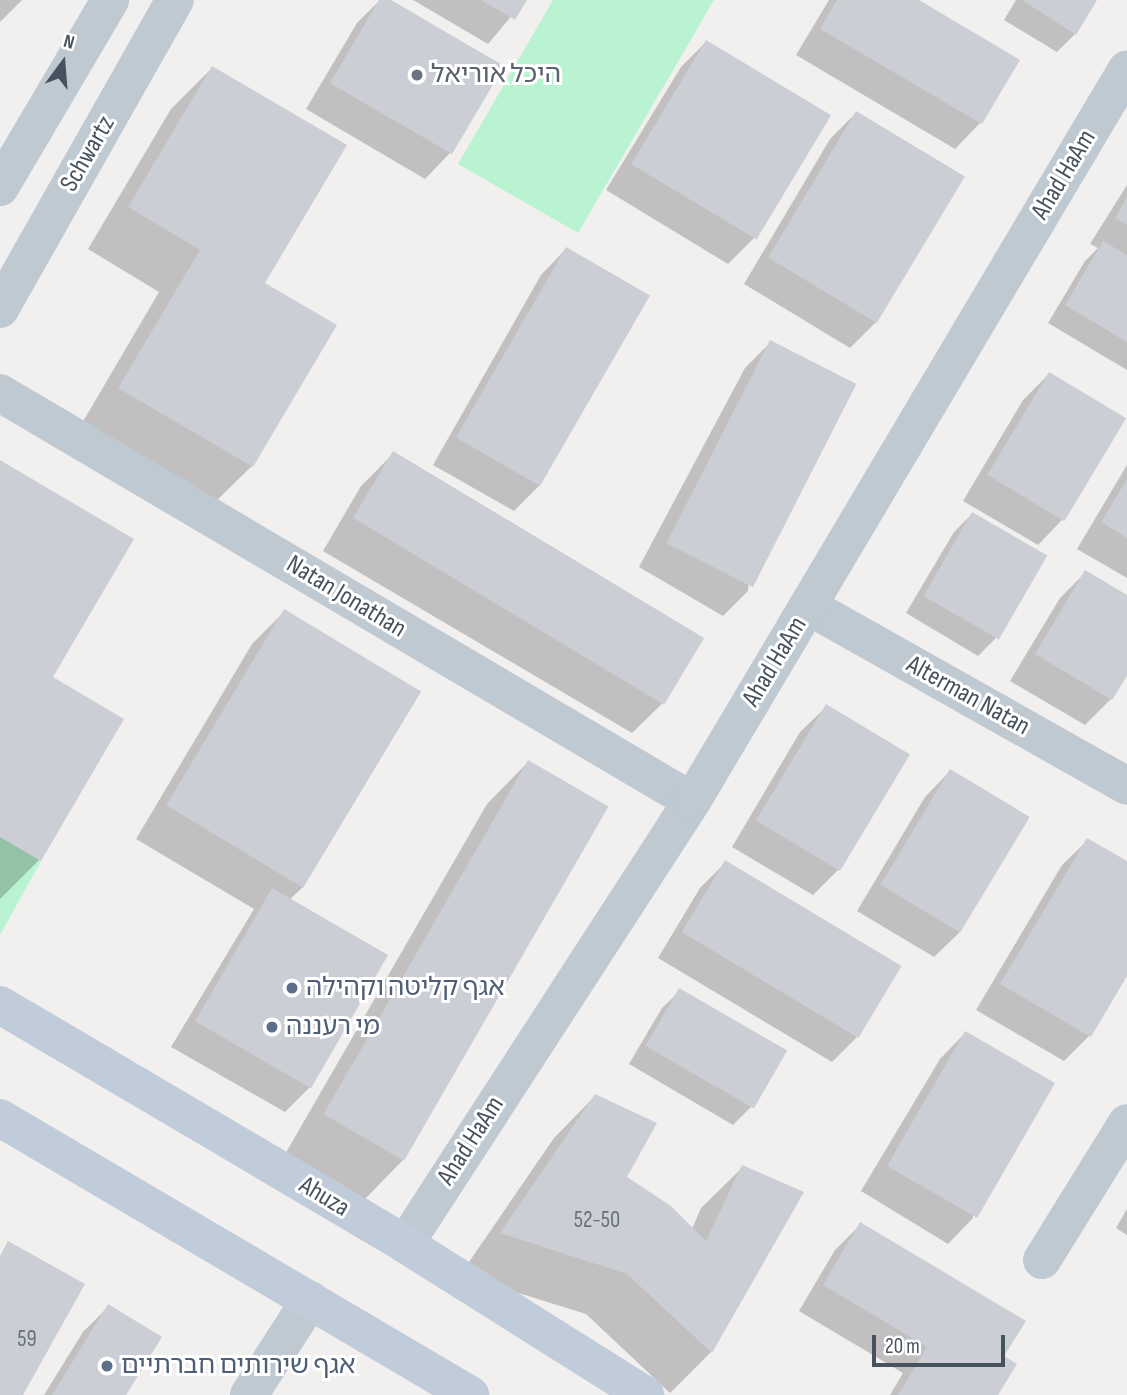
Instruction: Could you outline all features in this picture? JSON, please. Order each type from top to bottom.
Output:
[{"type":"main road","name":"Ahuza","points":[[0,1005],[405,1244],[645,1395]]},
{"type":"main road","points":[[0,1118],[470,1395]]},
{"type":"street","points":[[0,187],[110,0]]},
{"type":"street","name":"Schwartz","points":[[0,309],[175,0]]},
{"type":"street","name":"Ahad HaAm","points":[[405,1244],[692,801],[1127,69]]},
{"type":"street","name":"Natan Jonathan","points":[[0,393],[692,801]]},
{"type":"street","name":"Alterman Natan","points":[[808,606],[1127,786]]},
{"type":"street","points":[[1042,1260],[1127,1123]]},
{"type":"street","points":[[249,1395],[310,1300]]},
{"type":"green space","points":[[553,0],[714,0],[578,233],[458,164]]},
{"type":"green space","points":[[0,837],[41,861],[0,935]]},
{"type":"building","name":"היכל אוריאל","points":[[379,0],[391,0],[504,66],[452,154],[330,83]]},
{"type":"building","points":[[481,0],[527,0],[515,20]]},
{"type":"building","points":[[837,0],[919,0],[1020,60],[982,124],[820,29]]},
{"type":"building","points":[[1022,0],[1097,0],[1076,35]]},
{"type":"building","points":[[706,40],[831,115],[756,239],[631,164]]},
{"type":"building","points":[[212,66],[347,145],[265,283],[337,325],[253,467],[118,388],[200,250],[128,207]]},
{"type":"building","points":[[856,111],[965,176],[877,323],[768,258]]},
{"type":"building","points":[[1127,197],[1127,225],[1115,218]]},
{"type":"building","points":[[1103,241],[1127,255],[1127,342],[1065,305]]},
{"type":"building","points":[[566,247],[650,296],[540,486],[456,438]]},
{"type":"building","points":[[770,340],[856,384],[753,587],[666,543]]},
{"type":"building","points":[[1049,372],[1126,418],[1064,521],[987,475]]},
{"type":"building","points":[[393,451],[704,638],[664,705],[353,518]]},
{"type":"building","points":[[0,460],[134,539],[53,677],[124,719],[41,861],[0,837]]},
{"type":"building","points":[[1127,479],[1127,538],[1101,522]]},
{"type":"building","points":[[972,512],[1047,555],[999,640],[924,596]]},
{"type":"building","points":[[1085,570],[1127,595],[1127,676],[1112,700],[1035,654]]},
{"type":"building","points":[[284,609],[421,691],[303,888],[166,805]]},
{"type":"building","points":[[826,704],[910,754],[840,871],[756,821]]},
{"type":"building","points":[[528,760],[609,806],[404,1161],[324,1114]]},
{"type":"building","points":[[950,769],[1030,817],[960,933],[880,885]]},
{"type":"building","points":[[1087,838],[1127,861],[1127,976],[1091,1037],[1000,984]]},
{"type":"building","points":[[725,860],[902,966],[858,1038],[682,932]]},
{"type":"building","name":"אגף קליטה וקהילה","points":[[272,888],[388,955],[311,1088],[195,1021]]},
{"type":"building","points":[[679,988],[787,1050],[754,1109],[646,1046]]},
{"type":"building","points":[[965,1031],[1055,1083],[977,1218],[887,1166]]},
{"type":"building","points":[[595,1094],[657,1123],[627,1177],[671,1206],[706,1241],[742,1165],[804,1192],[712,1353],[627,1274],[500,1233]]},
{"type":"building","points":[[860,1222],[1026,1321],[1004,1356],[1017,1364],[998,1395],[898,1395],[927,1347],[823,1285]]},
{"type":"building","points":[[8,1241],[85,1284],[23,1395],[0,1395],[0,1256]]},
{"type":"building","name":"אגף שירותים חברתיים","points":[[108,1304],[162,1337],[126,1395],[52,1395]]},
{"type":"place","name":"היכל אוריאל","points":[[417,75]]},
{"type":"place","name":"אגף קליטה וקהילה","points":[[292,988]]},
{"type":"place","name":"מי רעננה","points":[[272,1027]]},
{"type":"place","name":"אגף שירותים חברתיים","points":[[107,1366]]}]
